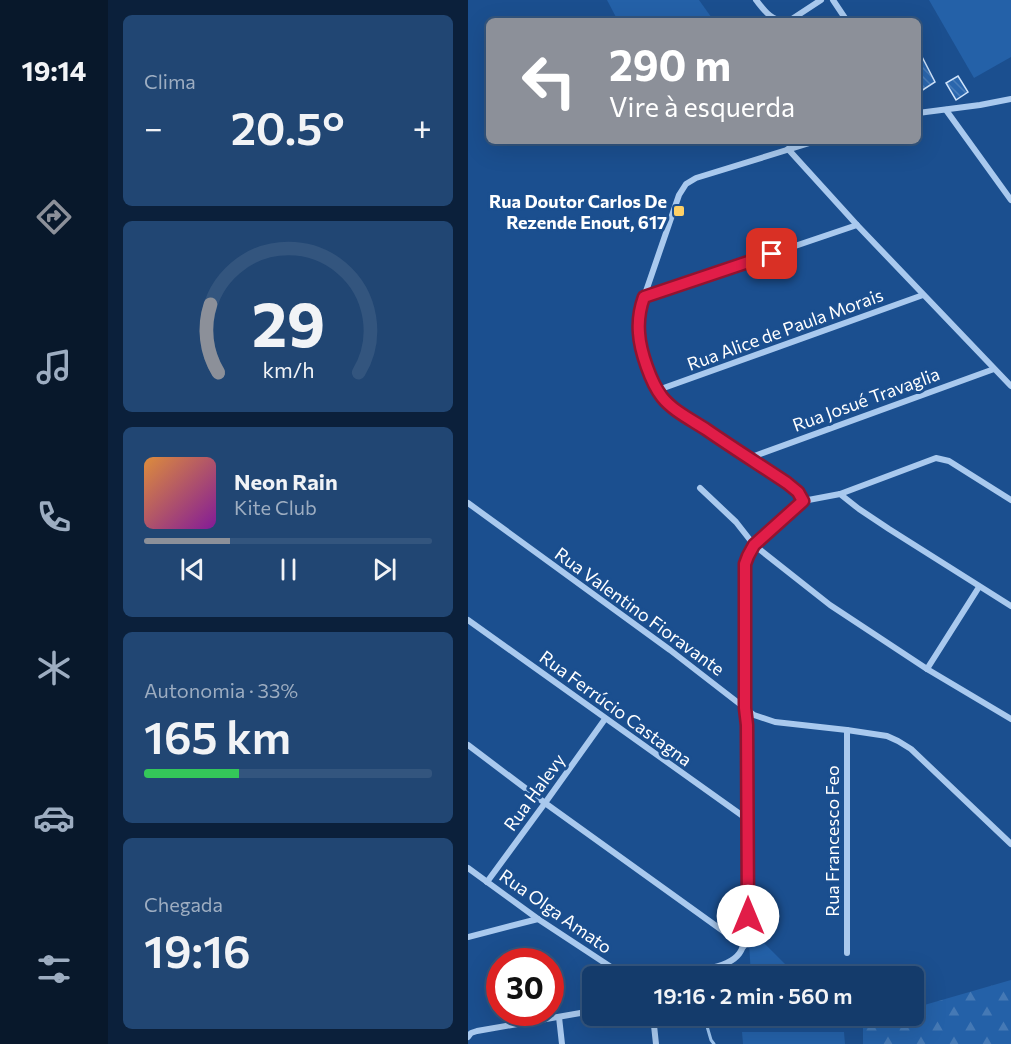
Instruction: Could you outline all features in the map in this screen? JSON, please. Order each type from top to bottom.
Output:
[{"type":"street","points":[[756,0],[766,13],[774,18]]},
{"type":"street","points":[[794,18],[821,0]]},
{"type":"street","points":[[833,0],[845,18]]},
{"type":"street","points":[[921,113],[1011,99]]},
{"type":"street","points":[[946,110],[1011,200]]},
{"type":"street","points":[[803,501],[795,489],[670,405],[658,390],[644,355],[639,334],[640,309],[679,195],[686,184],[696,178],[806,144]]},
{"type":"street","points":[[788,149],[857,225],[1011,386]]},
{"type":"street","points":[[644,297],[857,225]]},
{"type":"street","name":"Rua Alice de Paula Morais","points":[[658,390],[923,295]]},
{"type":"street","name":"Rua Josué Travaglia","points":[[749,458],[994,369]]},
{"type":"street","points":[[722,966],[732,962],[744,946],[747,923],[744,575],[745,564],[754,545],[803,501],[840,494],[936,458],[949,461],[1011,500]]},
{"type":"street","points":[[700,488],[736,522],[754,545],[830,605],[927,669],[1011,719]]},
{"type":"street","points":[[840,494],[859,509],[1011,606]]},
{"type":"street","name":"Rua Valentino Fioravante","points":[[468,503],[754,714],[776,722],[887,736],[911,749],[1011,844]]},
{"type":"street","points":[[927,669],[979,587]]},
{"type":"street","name":"Rua Ferrúcio Castagna","points":[[468,620],[747,819]]},
{"type":"street","name":"Rua Halevy","points":[[487,882],[605,718]]},
{"type":"street","name":"Rua Francesco Feo","points":[[847,730],[847,953]]},
{"type":"street","points":[[468,745],[744,946]]},
{"type":"street","name":"Rua Olga Amato","points":[[468,868],[538,919],[609,966]]},
{"type":"street","points":[[468,937],[538,919]]},
{"type":"street","points":[[564,1016],[582,1013]]},
{"type":"street","points":[[468,1036],[477,1031],[506,1026]]},
{"type":"street","points":[[560,1026],[562,1044]]},
{"type":"street","points":[[654,1026],[656,1044]]},
{"type":"green space","points":[[607,0],[699,0],[712,18],[616,18]]},
{"type":"green space","points":[[929,0],[1011,0],[1011,57],[974,78]]},
{"type":"green space","points":[[763,942],[787,966],[750,966],[749,945]]},
{"type":"green space","points":[[1011,980],[1011,1044],[863,1044],[863,1026],[924,1026],[924,1005]]},
{"type":"green space","points":[[742,1032],[844,1032],[845,1044],[743,1044]]},
{"type":"building","points":[[921,55],[935,82],[921,91]]},
{"type":"building","points":[[958,76],[968,92],[956,100],[946,83]]},
{"type":"waterway","points":[[707,1026],[714,1044]]},
{"type":"place","name":"Rua Doutor Carlos De Rezende Enout, 617","points":[[679,211]]},
{"type":"route","points":[[748,916],[745,564],[754,545],[803,501],[798,492],[787,483],[682,414],[663,398],[644,355],[639,334],[639,321],[644,297],[772,254]]}]
